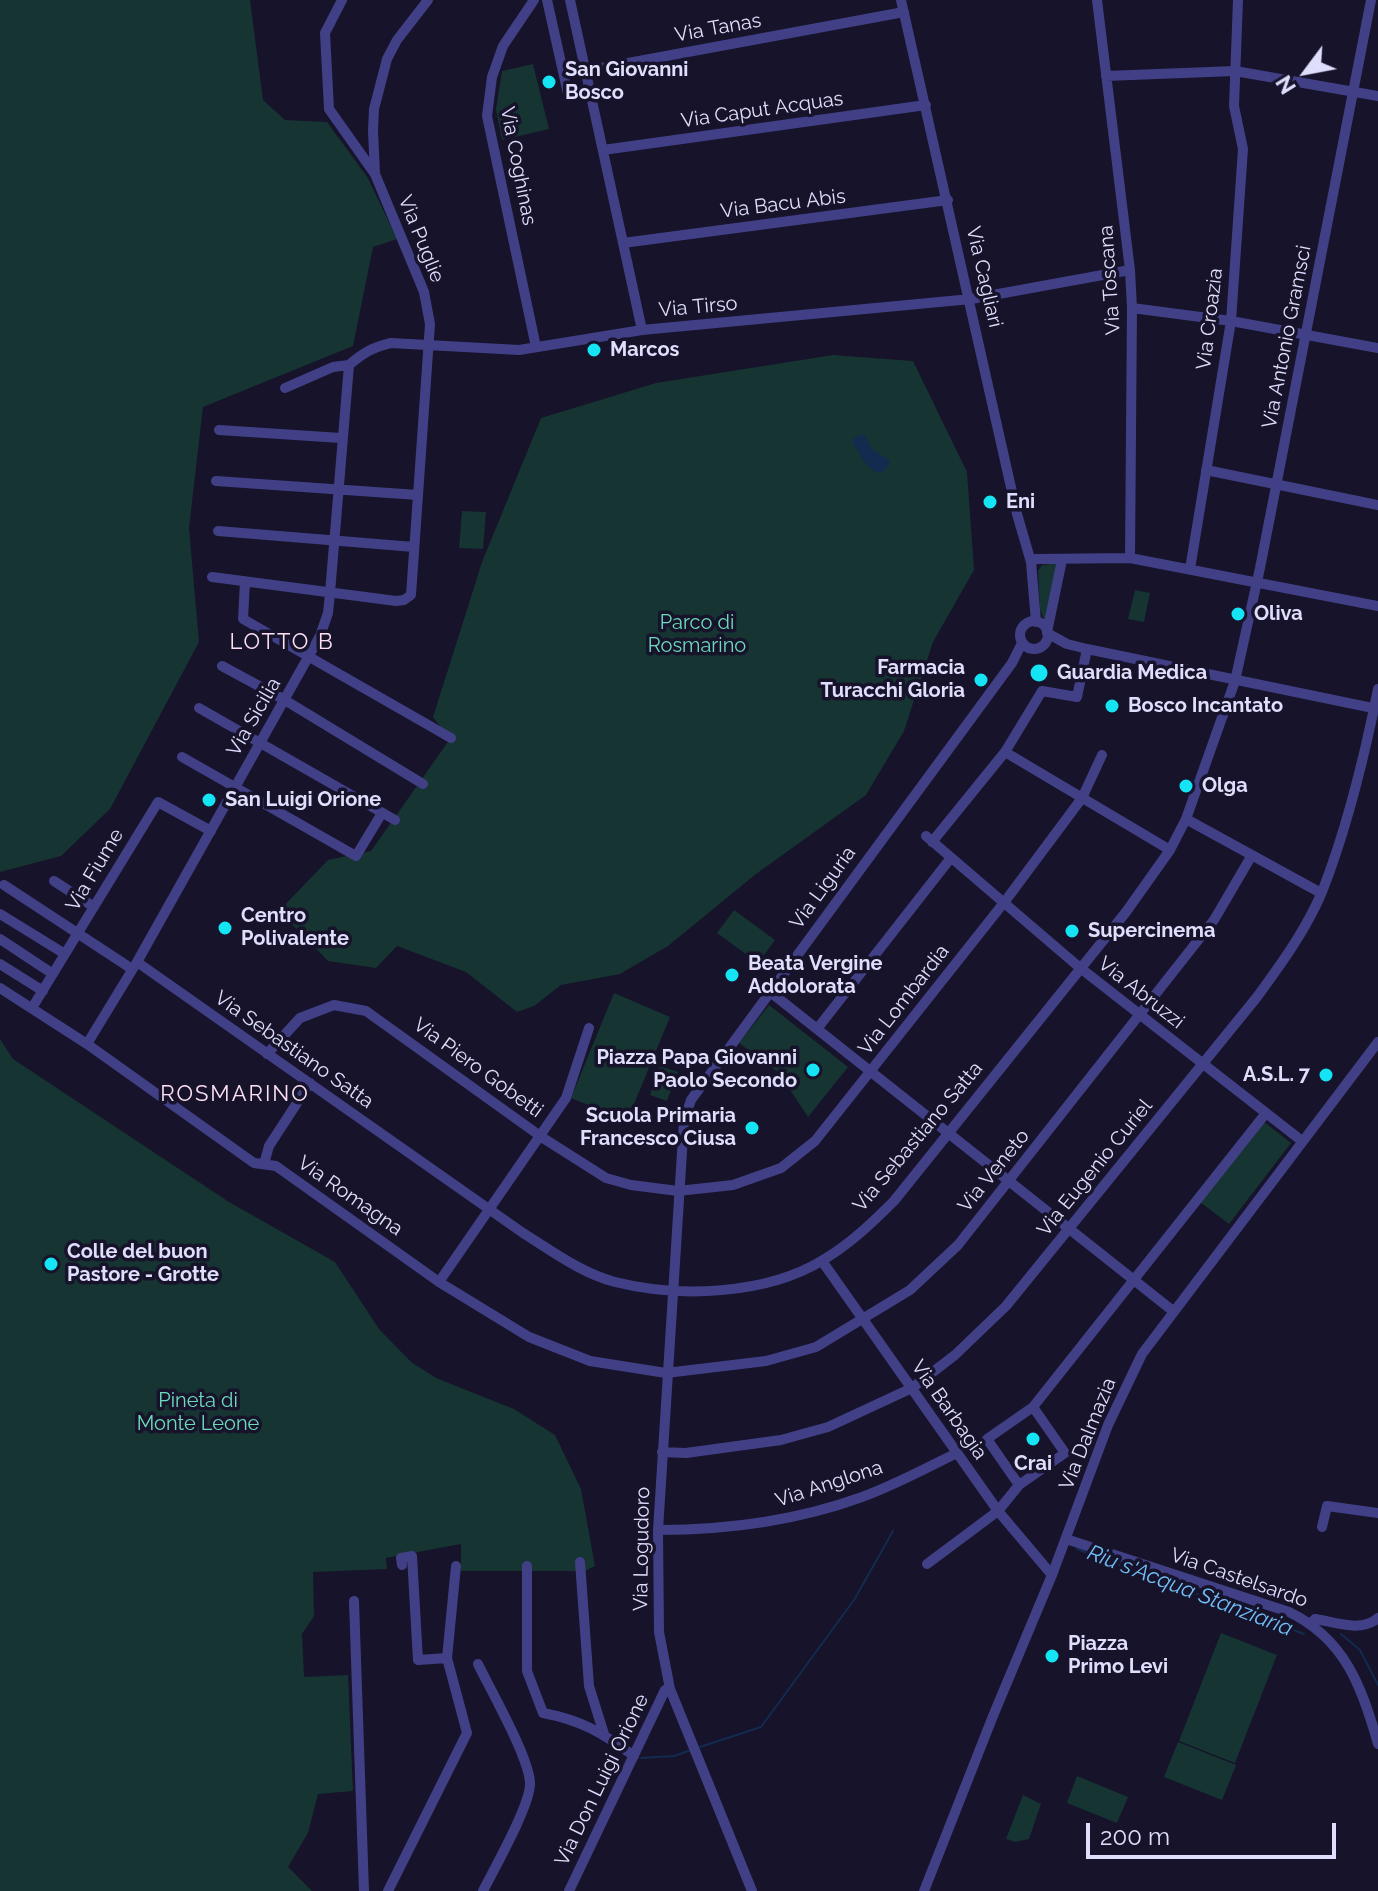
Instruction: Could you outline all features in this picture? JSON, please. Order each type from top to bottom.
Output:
[{"type":"street","points":[[342,0],[325,33],[329,109],[375,174]]},
{"type":"street","name":"Via Puglie","points":[[330,593],[404,600],[411,595],[430,324],[424,292],[375,174],[374,109],[381,79],[397,40],[428,0]]},
{"type":"street","name":"Via Coghinas","points":[[534,0],[503,46],[492,77],[487,116],[536,347]]},
{"type":"street","points":[[547,0],[568,94],[589,88]]},
{"type":"street","points":[[570,0],[642,330]]},
{"type":"street","name":"Via Cagliari","points":[[901,0],[971,299],[1017,514],[1031,562],[1030,623]]},
{"type":"street","name":"Via Toscana","points":[[1097,0],[1130,270],[1130,558]]},
{"type":"street","name":"Via Croazia","points":[[1190,569],[1231,321],[1243,149],[1234,106],[1238,0]]},
{"type":"street","name":"Via Antonio Gramsci","points":[[1235,681],[1371,0]]},
{"type":"street","name":"Via Tanas","points":[[585,71],[904,12]]},
{"type":"street","points":[[1106,76],[1235,71],[1378,96]]},
{"type":"street","name":"Via Caput Acquas","points":[[603,150],[926,105]]},
{"type":"street","name":"Via Bacu Abis","points":[[623,243],[948,200]]},
{"type":"street","name":"Via Tirso","points":[[430,345],[519,350],[642,330],[971,299],[1130,270]]},
{"type":"street","points":[[1132,308],[1306,333],[1378,348]]},
{"type":"street","points":[[285,388],[333,367],[349,365],[372,347],[391,343],[430,345]]},
{"type":"street","name":"Via Sicilia","points":[[87,1044],[309,657],[328,613],[349,365]]},
{"type":"street","points":[[219,430],[341,438]]},
{"type":"street","points":[[1206,470],[1378,505]]},
{"type":"street","points":[[216,481],[418,495]]},
{"type":"street","points":[[218,531],[414,547]]},
{"type":"street","points":[[1031,562],[1036,559],[1130,558],[1378,606]]},
{"type":"street","points":[[1031,646],[1045,642],[1062,560]]},
{"type":"street","points":[[212,577],[330,593]]},
{"type":"street","points":[[245,582],[243,619],[451,738]]},
{"type":"street","points":[[1031,646],[1020,633],[1030,623],[1044,626],[1047,633],[1067,644],[1087,649],[1376,709]]},
{"type":"street","points":[[1031,646],[1067,644]]},
{"type":"street","name":"Via Liguria","points":[[678,1191],[684,1121],[691,1100],[1012,663],[1031,646]]},
{"type":"street","points":[[1087,649],[1077,697],[1042,691],[1005,752],[1170,850]]},
{"type":"street","points":[[222,666],[423,784]]},
{"type":"street","name":"Via Sebastiano Satta","points":[[4,885],[134,965],[568,1262],[614,1282],[673,1290],[744,1289],[793,1274],[822,1261],[861,1233],[894,1201],[1126,912],[1170,850],[1186,819],[1235,681]]},
{"type":"street","name":"Via Eugenio Curiel","points":[[662,1452],[686,1453],[781,1440],[828,1427],[912,1388],[955,1355],[1006,1306],[1290,952],[1321,893],[1357,780],[1376,709],[1378,689]]},
{"type":"street","points":[[199,708],[395,820]]},
{"type":"street","name":"Via Abruzzi","points":[[1005,752],[929,839],[1079,967],[1302,1141]]},
{"type":"street","name":"Via Lombardia","points":[[678,1191],[733,1185],[781,1168],[815,1141],[1003,904],[1082,798],[1102,755]]},
{"type":"street","points":[[182,757],[356,856],[382,813]]},
{"type":"street","name":"Via Fiume","points":[[32,1008],[158,802],[211,831]]},
{"type":"street","points":[[1186,819],[1321,893]]},
{"type":"street","name":"Via Veneto","points":[[666,1373],[766,1361],[816,1347],[910,1290],[958,1245],[1141,1016],[1214,920],[1252,855]]},
{"type":"street","points":[[817,1029],[950,859]]},
{"type":"street","points":[[54,881],[94,907]]},
{"type":"street","points":[[0,914],[65,954]]},
{"type":"street","points":[[0,939],[53,974]]},
{"type":"street","points":[[0,964],[43,991]]},
{"type":"street","name":"Via Romagna","points":[[0,988],[87,1044],[254,1163],[276,1166],[439,1282],[529,1337],[590,1361],[666,1373]]},
{"type":"street","points":[[769,991],[1173,1311]]},
{"type":"street","name":"Via Piero Gobetti","points":[[267,1054],[300,1018],[334,1005],[366,1011],[539,1135],[606,1178],[631,1185],[678,1191]]},
{"type":"street","points":[[439,1282],[566,1098],[589,1028]]},
{"type":"street","name":"Via Dalmazia","points":[[924,1891],[1052,1575],[1108,1425],[1142,1354],[1378,1042]]},
{"type":"street","points":[[264,1164],[269,1146],[310,1083]]},
{"type":"street","points":[[1019,1485],[987,1439],[1033,1407],[1266,1113]]},
{"type":"street","name":"Via Logudoro","points":[[678,1191],[658,1530],[659,1632],[670,1689],[752,1891]]},
{"type":"street","name":"Via Barbagia","points":[[822,1261],[998,1511],[1052,1575]]},
{"type":"street","points":[[927,1564],[998,1511],[1019,1485],[1065,1453],[1033,1407]]},
{"type":"street","name":"Via Anglona","points":[[658,1530],[777,1522],[863,1496],[957,1453]]},
{"type":"street","points":[[1322,1527],[1327,1506],[1378,1513]]},
{"type":"street","name":"Via Castelsardo","points":[[1066,1539],[1289,1612],[1311,1623],[1343,1656],[1365,1700],[1378,1744]]},
{"type":"street","points":[[402,1565],[401,1558],[412,1556],[418,1660],[447,1658]]},
{"type":"street","points":[[580,1562],[589,1686],[604,1734]]},
{"type":"street","points":[[388,1891],[467,1733],[447,1658],[456,1566]]},
{"type":"street","points":[[527,1566],[527,1671],[543,1713],[572,1719],[604,1734],[634,1756]]},
{"type":"street","points":[[354,1601],[364,1891]]},
{"type":"street","points":[[1311,1623],[1315,1619],[1357,1627],[1371,1625],[1378,1618]]},
{"type":"street","points":[[478,1664],[524,1760],[531,1785],[483,1891]]},
{"type":"street","name":"Via Don Luigi Orione","points":[[569,1891],[665,1690],[670,1689]]},
{"type":"green space","points":[[0,0],[250,0],[263,100],[285,120],[327,122],[368,178],[397,239],[373,247],[353,346],[203,407],[189,528],[199,642],[110,809],[61,856],[0,872]]},
{"type":"green space","points":[[533,64],[549,129],[502,140],[496,109],[502,71]]},
{"type":"green space","name":"Parco di Rosmarino","points":[[833,355],[913,361],[967,472],[974,570],[933,642],[904,731],[866,795],[756,874],[668,946],[620,974],[561,985],[534,1006],[517,1012],[466,972],[397,946],[376,968],[328,961],[279,911],[328,860],[371,851],[450,739],[433,717],[482,562],[541,418],[656,383]]},
{"type":"green space","points":[[462,511],[486,512],[483,549],[459,548]]},
{"type":"green space","points":[[1060,563],[1045,621],[1040,610],[1038,571],[1042,565]]},
{"type":"green space","points":[[1135,590],[1150,593],[1144,622],[1128,619]]},
{"type":"green space","points":[[734,910],[775,940],[758,963],[717,933]]},
{"type":"green space","points":[[614,993],[670,1017],[627,1121],[571,1098]]},
{"type":"green space","name":"Piazza Papa Giovanni Paolo Secondo","points":[[769,1005],[848,1067],[808,1117],[779,1073],[739,1043]]},
{"type":"green space","name":"Pineta di Monte Leone","points":[[0,1039],[13,1059],[229,1202],[335,1262],[379,1329],[411,1362],[436,1378],[514,1409],[555,1435],[581,1489],[595,1566],[585,1571],[461,1571],[461,1544],[386,1558],[387,1569],[313,1572],[314,1616],[302,1634],[304,1677],[348,1675],[353,1791],[318,1794],[308,1833],[288,1867],[312,1891],[0,1891]]},
{"type":"green space","points":[[660,1066],[678,1072],[667,1101],[650,1095]]},
{"type":"green space","points":[[1263,1121],[1291,1143],[1229,1224],[1200,1202]]},
{"type":"green space","points":[[1221,1633],[1277,1655],[1235,1763],[1179,1741]]},
{"type":"green space","points":[[1178,1742],[1236,1765],[1222,1800],[1164,1777]]},
{"type":"green space","points":[[1077,1776],[1128,1797],[1117,1823],[1067,1803]]},
{"type":"green space","points":[[1023,1795],[1041,1804],[1029,1839],[1015,1842],[1006,1839]]},
{"type":"water","points":[[864,434],[872,449],[889,460],[890,465],[881,473],[867,465],[852,442],[855,437]]},
{"type":"waterway","name":"Riu s'Acqua Stanziaria","points":[[697,1748],[761,1727],[854,1600],[893,1531]]},
{"type":"waterway","name":"Riu s'Acqua Stanziaria","points":[[1077,1549],[1304,1634]]},
{"type":"waterway","name":"Riu s'Acqua Stanziaria","points":[[1341,1634],[1360,1650],[1378,1685]]},
{"type":"waterway","name":"Riu s'Acqua Stanziaria","points":[[641,1758],[674,1756],[691,1750]]},
{"type":"place","name":"San Giovanni Bosco","points":[[549,82]]},
{"type":"place","name":"Marcos","points":[[594,350]]},
{"type":"place","name":"Eni","points":[[990,502]]},
{"type":"place","name":"Oliva","points":[[1238,614]]},
{"type":"place","name":"Guardia Medica","points":[[1039,673]]},
{"type":"place","name":"Farmacia Turacchi Gloria","points":[[981,680]]},
{"type":"place","name":"Bosco Incantato","points":[[1112,706]]},
{"type":"place","name":"Olga","points":[[1186,786]]},
{"type":"place","name":"San Luigi Orione","points":[[209,800]]},
{"type":"place","name":"Centro Polivalente","points":[[225,928]]},
{"type":"place","name":"Supercinema","points":[[1072,931]]},
{"type":"place","name":"Beata Vergine Addolorata","points":[[732,975]]},
{"type":"place","name":"Piazza Papa Giovanni Paolo Secondo","points":[[813,1070]]},
{"type":"place","name":"A.S.L. 7","points":[[1326,1075]]},
{"type":"place","name":"Scuola Primaria Francesco Ciusa","points":[[752,1128]]},
{"type":"place","name":"Colle del buon Pastore - Grotte","points":[[51,1264]]},
{"type":"place","name":"Crai","points":[[1033,1439]]},
{"type":"place","name":"Piazza Primo Levi","points":[[1052,1656]]},
{"type":"district","name":"LOTTO B","points":[[282,642]]},
{"type":"district","name":"ROSMARINO","points":[[235,1094]]}]
